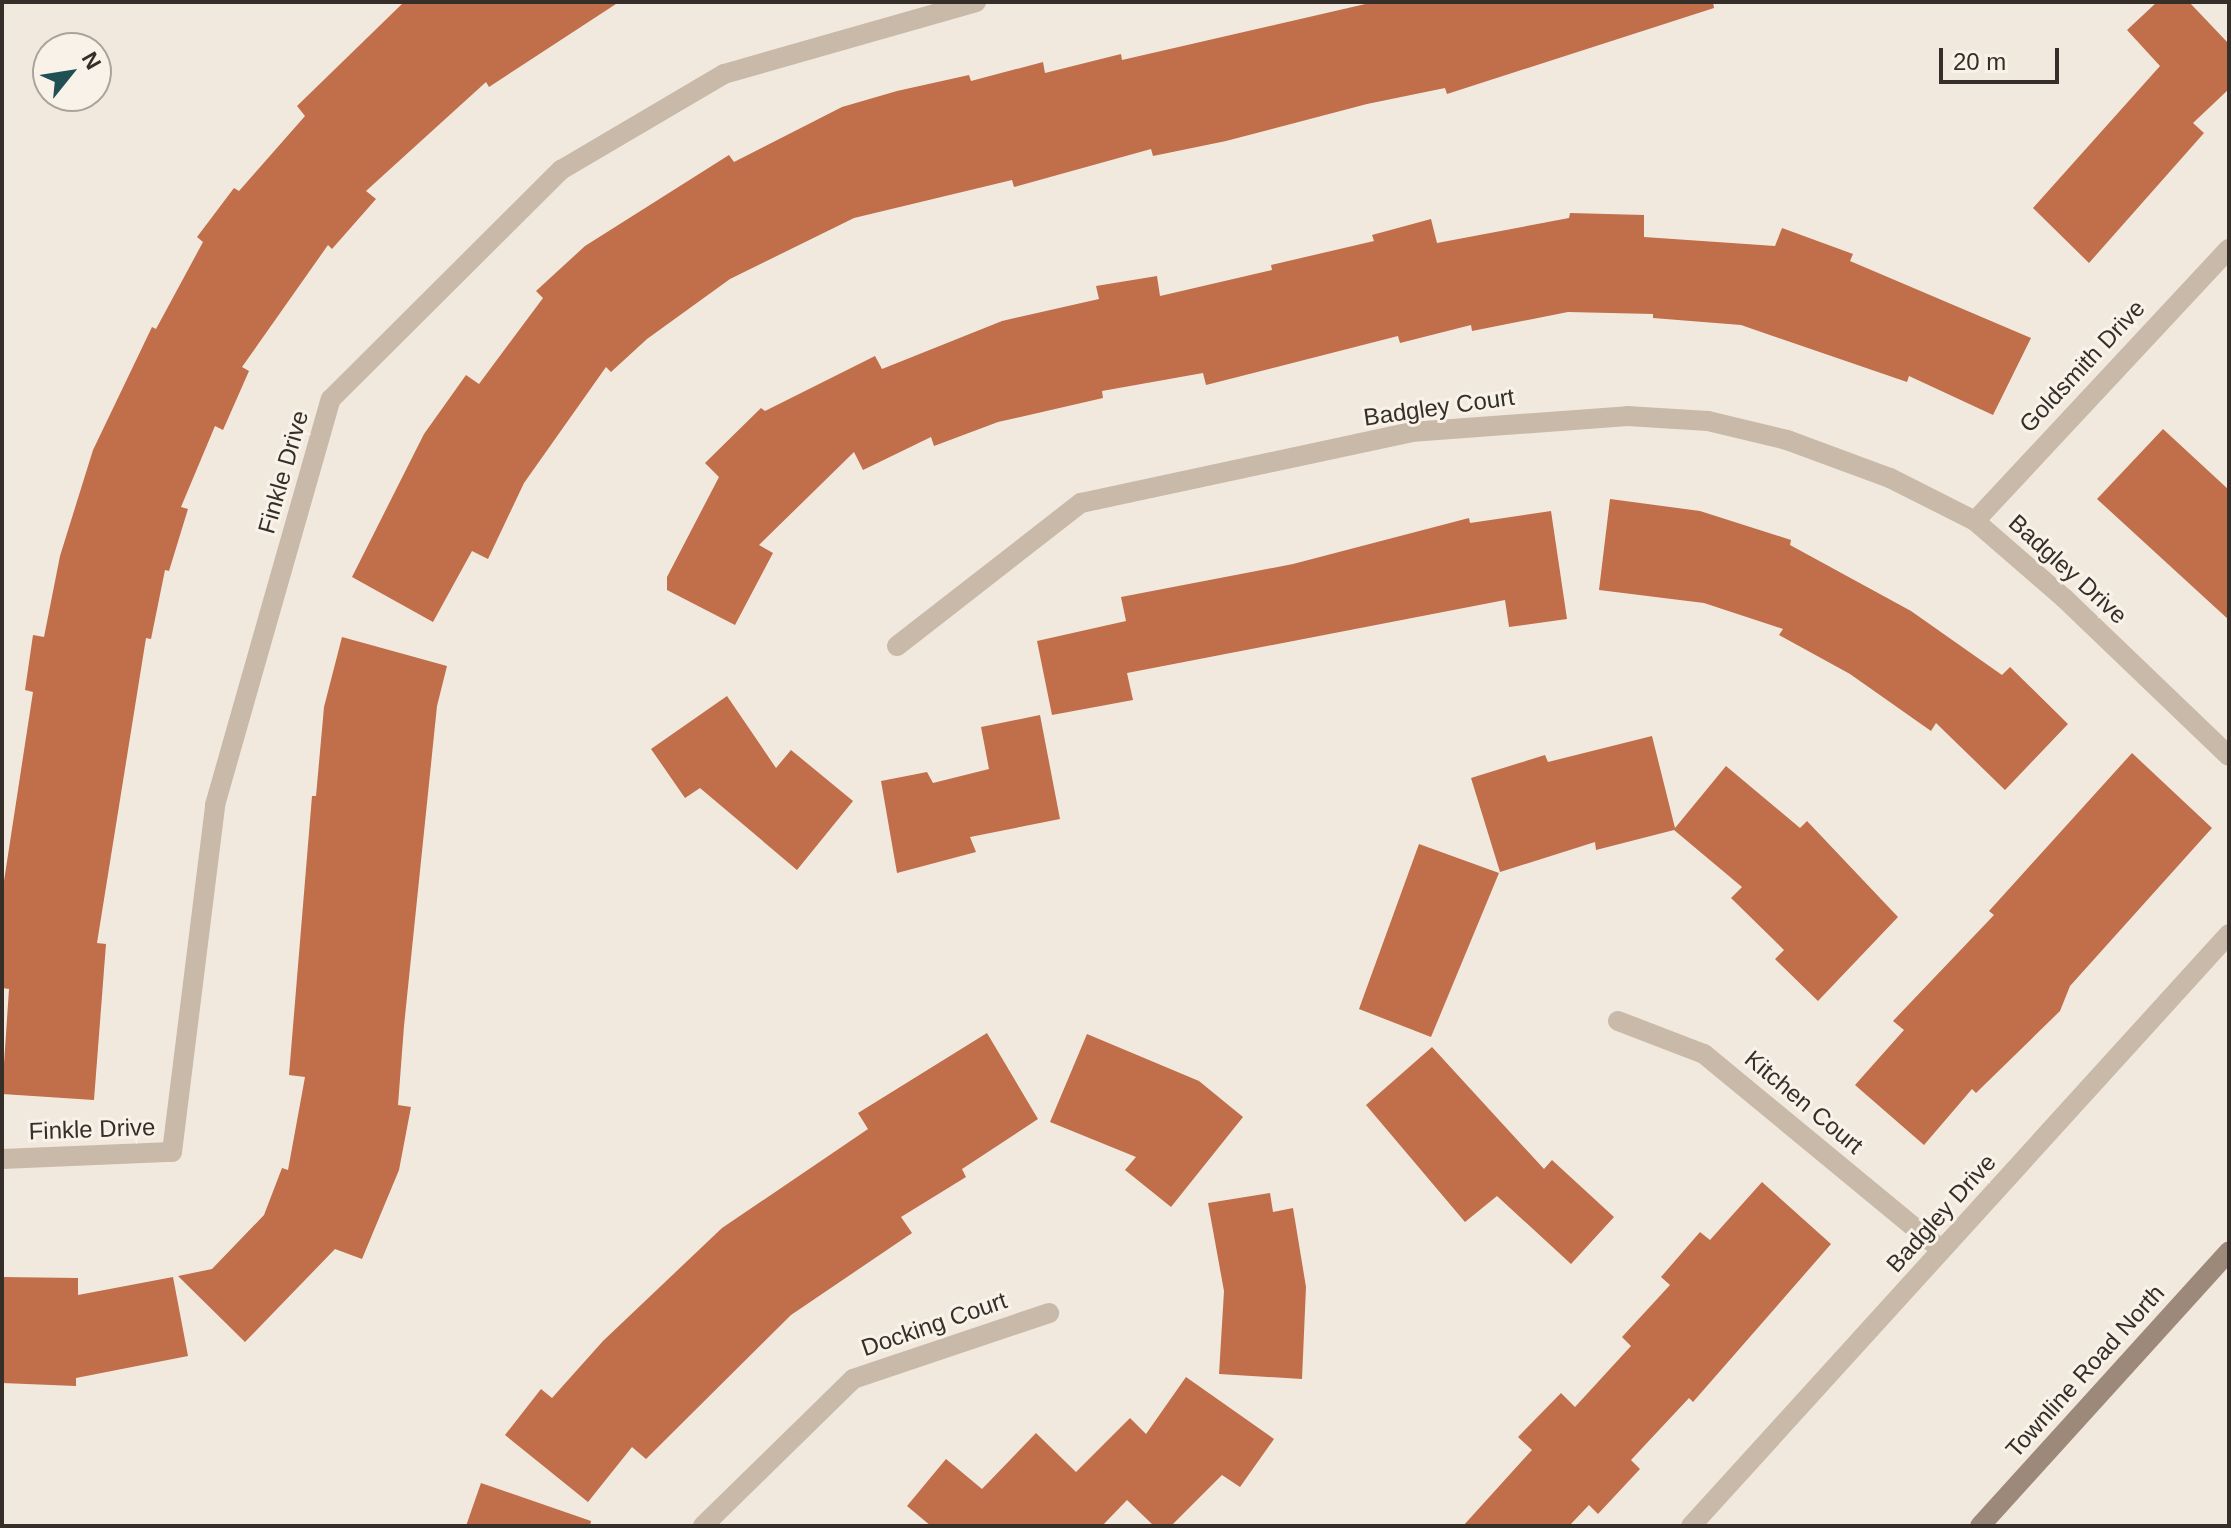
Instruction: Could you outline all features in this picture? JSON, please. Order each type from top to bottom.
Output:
[{"type":"street","name":"Finkle Drive","points":[[2,1159],[172,1152],[215,805],[331,399],[561,170],[724,74],[976,2]]},
{"type":"street","name":"Goldsmith Drive","points":[[1975,521],[2229,249]]},
{"type":"street","name":"Badgley Court","points":[[897,646],[1081,503],[1411,432],[1627,416],[1708,421],[1787,440],[1890,478],[1975,521]]},
{"type":"street","name":"Badgley Drive","points":[[1975,521],[2064,598],[2229,756]]},
{"type":"street","name":"Badgley Drive","points":[[1691,1526],[2229,934]]},
{"type":"street","name":"Kitchen Court","points":[[1618,1021],[1704,1054],[1942,1250]]},
{"type":"street","name":"Townline Road North","points":[[1980,1526],[2229,1251]]},
{"type":"street","name":"Docking Court","points":[[703,1526],[853,1379],[1049,1313]]},
{"type":"building","points":[[404,2],[619,2],[489,87],[486,82],[366,191],[376,199],[332,249],[328,245],[242,367],[249,371],[223,430],[215,426],[181,507],[188,509],[169,571],[165,570],[151,639],[146,638],[97,943],[106,944],[94,1100],[2,1094],[9,989],[2,988],[2,894],[33,692],[25,690],[33,635],[44,637],[60,556],[93,450],[152,327],[156,329],[203,242],[197,237],[234,188],[239,191],[305,116],[297,106]]},
{"type":"building","points":[[1374,2],[1713,2],[1714,8],[1447,94],[1445,88],[1367,104],[1226,141],[1153,156],[1151,149],[1014,187],[1012,180],[854,218],[730,279],[647,339],[611,372],[606,367],[524,483],[488,559],[472,551],[433,622],[352,577],[424,434],[466,375],[479,384],[543,298],[536,291],[585,246],[729,155],[734,162],[842,107],[897,91],[969,75],[971,81],[1043,62],[1045,73],[1121,54],[1122,60]]},
{"type":"building","points":[[2157,2],[2189,2],[2229,44],[2229,89],[2193,123],[2204,133],[2089,263],[2033,208],[2160,66],[2127,30]]},
{"type":"building","points":[[1570,213],[1644,215],[1644,237],[1775,246],[1782,228],[1853,254],[1850,261],[2031,338],[1993,415],[1909,376],[1907,382],[1741,325],[1653,318],[1653,314],[1568,312],[1472,331],[1471,325],[1400,343],[1398,336],[1206,385],[1203,373],[1102,391],[1103,398],[998,422],[934,446],[931,437],[863,470],[854,452],[759,545],[773,553],[735,625],[667,590],[667,577],[719,477],[705,463],[761,408],[765,411],[875,356],[882,369],[1002,321],[1099,299],[1096,286],[1157,276],[1160,296],[1272,270],[1271,265],[1374,241],[1372,235],[1431,219],[1437,243],[1569,218]]},
{"type":"building","points":[[2163,429],[2229,490],[2229,620],[2097,499]]},
{"type":"building","points":[[1610,499],[1700,511],[1791,540],[1790,545],[1911,611],[2002,675],[2010,667],[2068,724],[2005,790],[1936,723],[1931,731],[1850,674],[1779,635],[1783,629],[1704,603],[1599,590]]},
{"type":"building","points":[[1551,511],[1567,619],[1509,627],[1505,600],[1127,673],[1133,700],[1052,715],[1037,641],[1126,621],[1121,597],[1293,564],[1469,518],[1470,523]]},
{"type":"building","points":[[342,637],[447,666],[437,706],[404,1026],[398,1105],[411,1107],[399,1170],[362,1259],[335,1249],[245,1342],[178,1276],[212,1269],[264,1215],[282,1168],[288,1170],[305,1077],[289,1075],[312,796],[316,796],[324,707]]},
{"type":"building","points":[[727,696],[776,768],[791,750],[853,801],[797,870],[700,788],[685,798],[651,749]]},
{"type":"building","points":[[1040,715],[1060,819],[970,837],[976,852],[897,873],[881,781],[927,772],[933,783],[989,769],[981,727]]},
{"type":"building","points":[[1652,736],[1675,828],[1726,766],[1800,828],[1807,821],[1898,917],[1818,1001],[1775,959],[1784,950],[1731,898],[1742,887],[1674,830],[1596,850],[1595,842],[1500,872],[1471,778],[1545,755],[1548,762]]},
{"type":"building","points":[[2132,753],[2212,828],[2070,986],[2060,1011],[1976,1093],[1972,1089],[1924,1145],[1855,1085],[1904,1030],[1893,1021],[1994,915],[1989,911]]},
{"type":"building","points":[[1419,844],[1499,873],[1431,1037],[1359,1009]]},
{"type":"building","points":[[987,1033],[1038,1119],[962,1169],[966,1177],[901,1217],[912,1233],[791,1315],[646,1459],[632,1447],[588,1502],[505,1435],[541,1389],[552,1398],[603,1341],[722,1228],[868,1129],[858,1113]]},
{"type":"building","points":[[1087,1034],[1199,1081],[1243,1117],[1171,1207],[1125,1170],[1136,1157],[1050,1122]]},
{"type":"building","points":[[1432,1047],[1544,1169],[1552,1160],[1614,1217],[1571,1264],[1497,1196],[1465,1222],[1366,1105]]},
{"type":"building","points":[[1762,1182],[1831,1244],[1693,1402],[1689,1398],[1631,1460],[1640,1469],[1598,1514],[1589,1505],[1569,1526],[1463,1526],[1532,1450],[1518,1437],[1561,1393],[1575,1407],[1631,1346],[1622,1337],[1670,1285],[1661,1277],[1700,1232],[1710,1240]]},
{"type":"building","points":[[1270,1193],[1273,1212],[1293,1208],[1306,1287],[1302,1379],[1219,1374],[1224,1291],[1208,1203]]},
{"type":"building","points":[[2,1277],[78,1278],[78,1295],[173,1277],[188,1356],[76,1378],[76,1386],[2,1383]]},
{"type":"building","points":[[1186,1377],[1274,1439],[1240,1487],[1222,1475],[1171,1526],[1154,1526],[1127,1500],[1102,1526],[931,1526],[907,1506],[946,1459],[982,1489],[1036,1433],[1076,1472],[1130,1418],[1146,1434]]},
{"type":"building","points":[[481,1483],[591,1521],[590,1526],[466,1526]]}]
